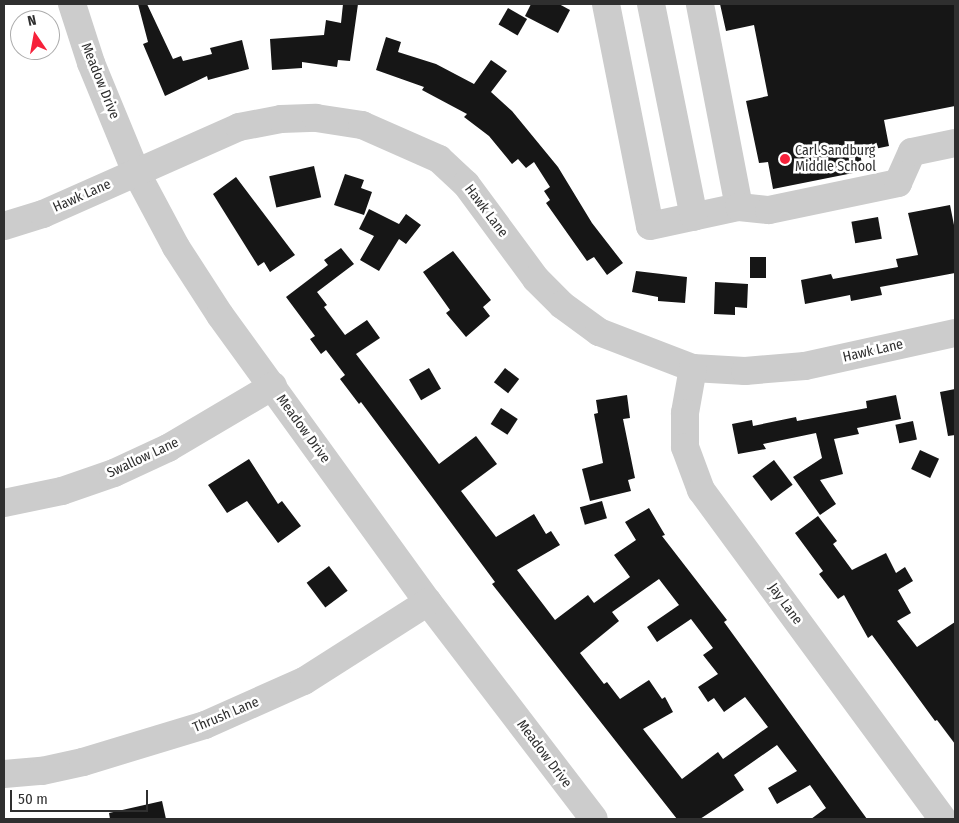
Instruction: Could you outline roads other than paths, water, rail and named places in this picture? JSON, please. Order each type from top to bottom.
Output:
[{"type":"street","name":"Meadow Drive","points":[[72,4],[91,63],[136,172],[176,247],[428,602],[591,818]]},
{"type":"street","points":[[606,4],[650,226],[739,207],[769,210],[898,183],[912,152],[955,143]]},
{"type":"street","points":[[651,4],[694,217]]},
{"type":"street","points":[[700,4],[739,207]]},
{"type":"street","name":"Hawk Lane","points":[[4,226],[43,214],[239,127],[281,119],[316,118],[362,125],[439,159],[466,184],[536,278],[562,305],[592,327],[693,368],[745,371],[805,366],[955,332]]},
{"type":"street","name":"Jay Lane","points":[[693,368],[685,413],[685,447],[701,490],[943,819]]},
{"type":"street","name":"Swallow Lane","points":[[4,503],[62,491],[114,473],[168,448],[273,386]]},
{"type":"street","name":"Thrush Lane","points":[[4,774],[42,771],[83,762],[205,726],[304,681],[428,602]]},
{"type":"place","name":"Carl Sandburg Middle School","points":[[785,159]]}]
